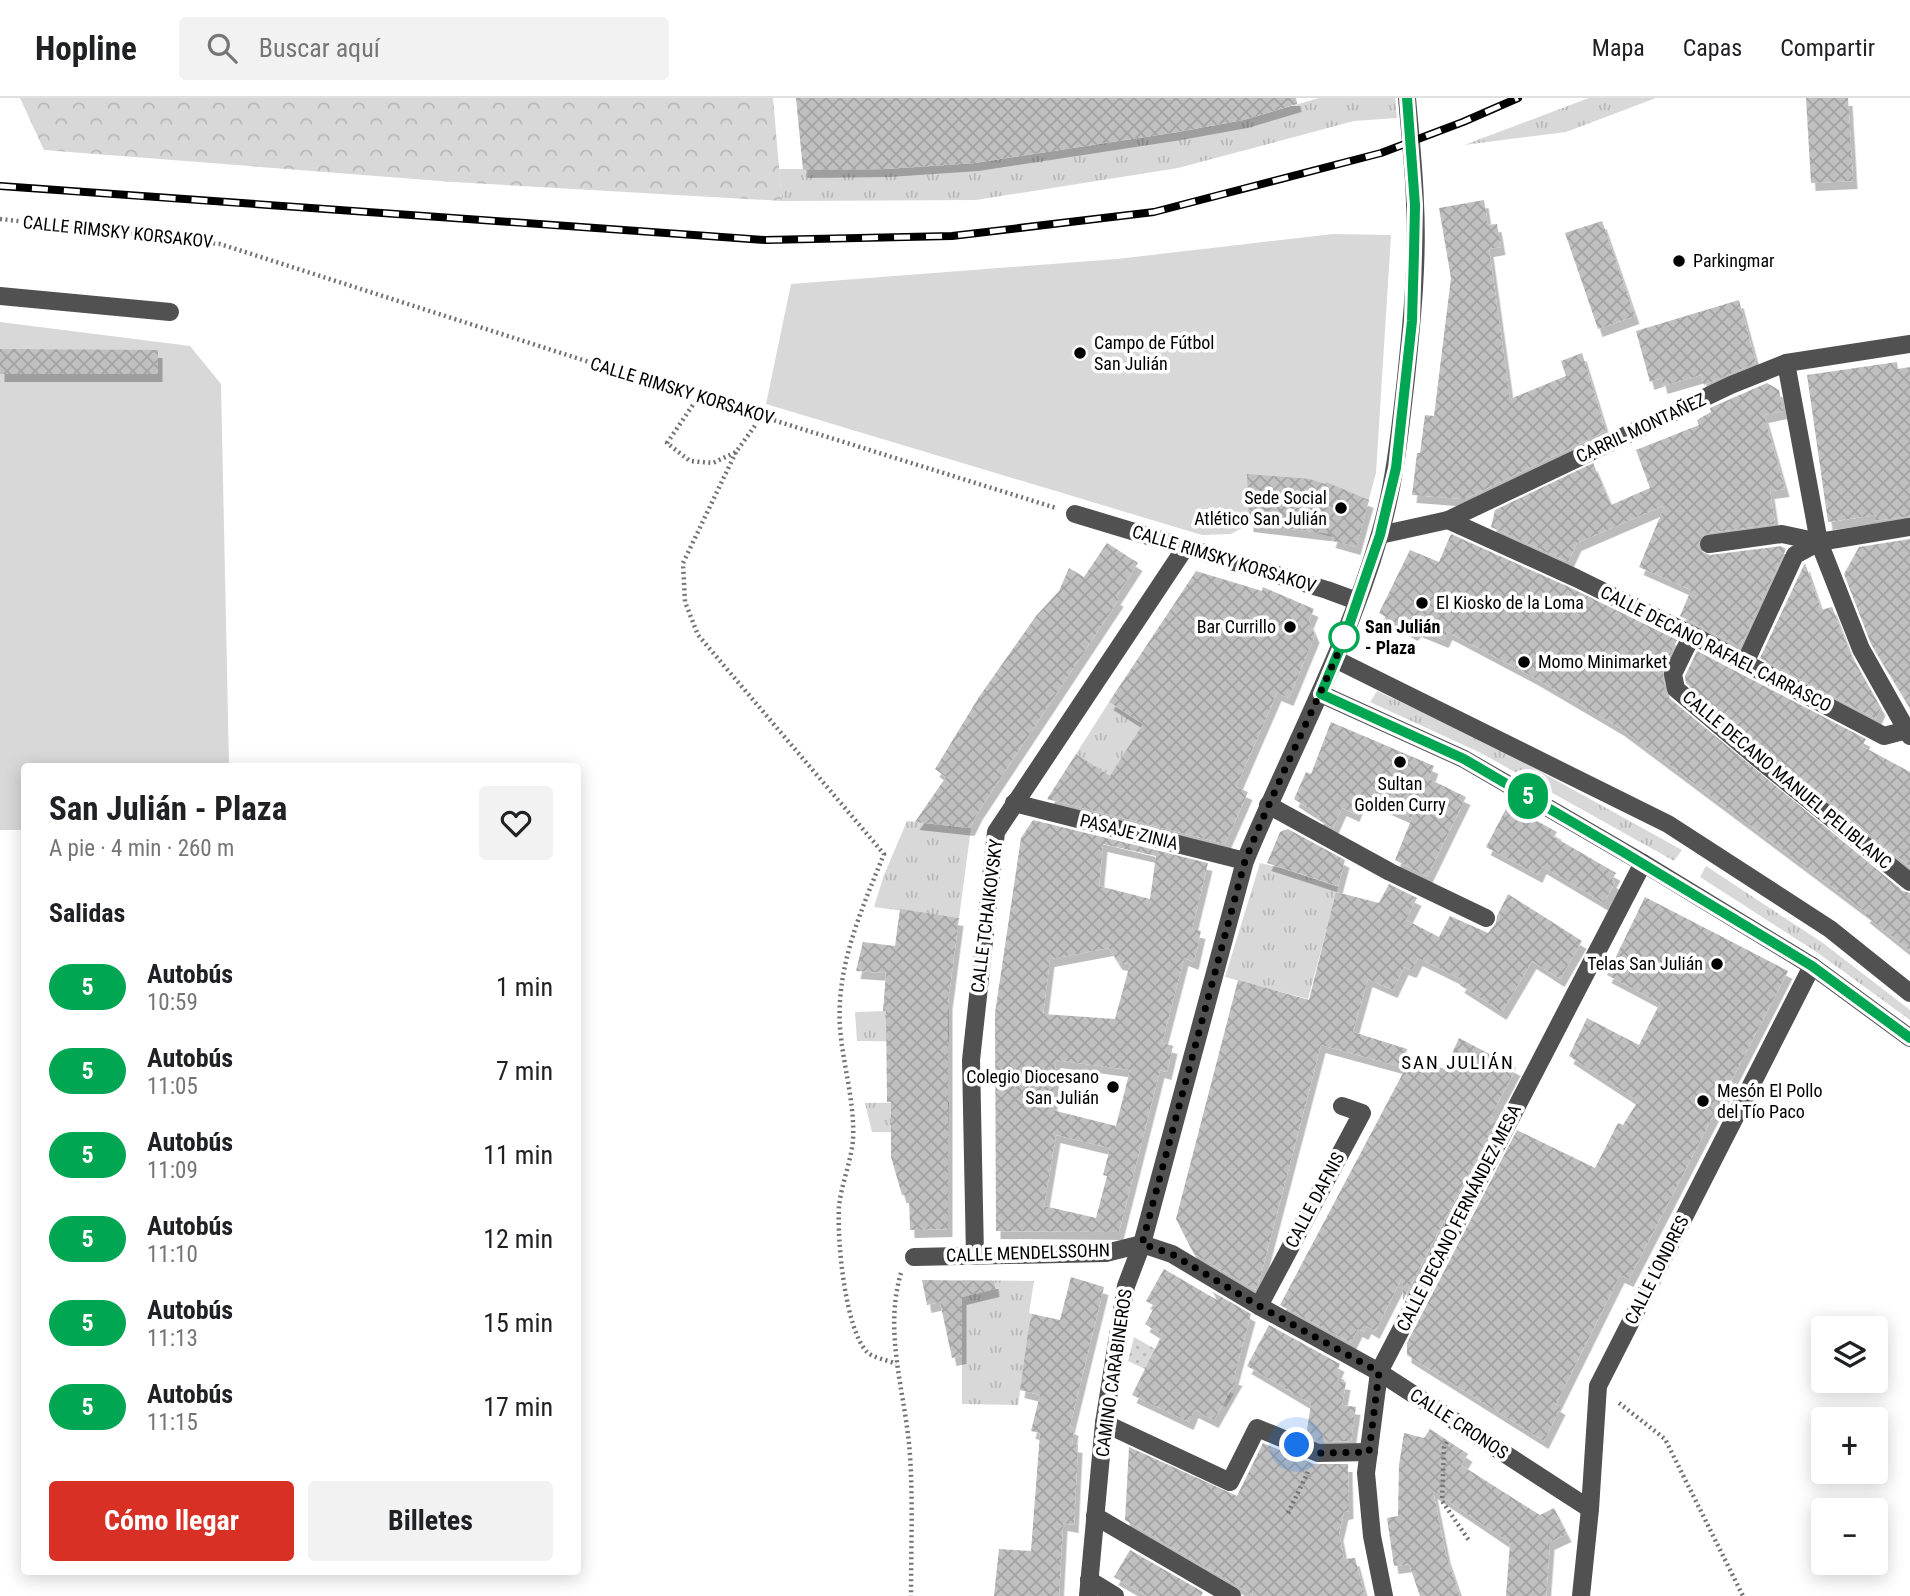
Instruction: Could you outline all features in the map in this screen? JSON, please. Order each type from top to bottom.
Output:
[{"type":"street","name":"CAMINO CARABINEROS","points":[[1089,1588],[1104,1423],[1126,1286],[1142,1244],[1245,861],[1335,659],[1380,535],[1396,468],[1412,321],[1415,205],[1407,98]]},
{"type":"street","points":[[0,296],[170,312]]},
{"type":"street","name":"CARRIL MONTAÑEZ","points":[[1380,535],[1448,520],[1731,385],[1786,363],[1910,344]]},
{"type":"street","points":[[1786,363],[1819,542],[1861,649],[1909,733]]},
{"type":"street","name":"CALLE RIMSKY KORSAKOV","points":[[1075,514],[1357,601]]},
{"type":"street","name":"CALLE DECANO RAFAEL CARRASCO","points":[[1448,520],[1576,578],[1692,635],[1884,736],[1909,733]]},
{"type":"street","points":[[1745,663],[1796,555],[1819,542],[1910,527]]},
{"type":"street","points":[[1709,544],[1782,534],[1819,542]]},
{"type":"street","name":"CALLE TCHAIKOVSKY","points":[[975,1256],[971,1060],[996,832],[1185,548]]},
{"type":"street","name":"CALLE DECANO MANUEL PELIBLANC","points":[[1692,635],[1673,674],[1676,689],[1910,882]]},
{"type":"street","points":[[1335,659],[1668,824],[1830,929],[1910,993]]},
{"type":"street","points":[[1321,694],[1464,759],[1643,863],[1812,966],[1910,1038]]},
{"type":"street","name":"PASAJE ZINIA","points":[[1014,803],[1245,861]]},
{"type":"street","points":[[1268,805],[1391,872],[1486,918]]},
{"type":"street","name":"CALLE DECANO FERNÁNDEZ MESA","points":[[1384,1596],[1373,1536],[1366,1473],[1379,1372],[1643,863]]},
{"type":"street","name":"CALLE LONDRES","points":[[1581,1596],[1598,1386],[1812,966]]},
{"type":"street","name":"CALLE DAFNIS","points":[[1259,1306],[1362,1113],[1342,1106]]},
{"type":"street","name":"CALLE MENDELSSOHN","points":[[914,1257],[1106,1253],[1142,1244]]},
{"type":"street","name":"CALLE CRONOS","points":[[1142,1244],[1172,1254],[1379,1372],[1590,1509]]},
{"type":"street","points":[[1104,1423],[1230,1482],[1257,1428],[1318,1453],[1369,1452]]},
{"type":"street","points":[[1095,1516],[1231,1596]]},
{"type":"street","points":[[1089,1588],[1115,1596]]},
{"type":"path","name":"CALLE RIMSKY KORSAKOV","points":[[0,219],[220,244],[1075,514]]},
{"type":"path","points":[[699,396],[667,443],[690,461],[713,463],[736,452]]},
{"type":"path","points":[[762,416],[736,452],[683,563],[685,602],[698,635],[884,854],[852,931],[844,966],[840,1027],[852,1105],[853,1141],[839,1206],[840,1255],[855,1334],[868,1353],[896,1364]]},
{"type":"path","points":[[911,1596],[910,1454],[896,1364],[896,1290],[903,1266],[914,1257]]},
{"type":"path","points":[[1598,1386],[1665,1439],[1743,1596]]},
{"type":"path","points":[[1458,1423],[1444,1447],[1442,1501],[1471,1542]]},
{"type":"path","points":[[1289,1513],[1318,1453]]},
{"type":"green space","points":[[20,98],[773,98],[782,201],[453,182],[44,150]]},
{"type":"green space","points":[[1319,98],[1395,98],[1397,118],[1354,121],[1178,168],[976,200],[782,201],[779,169],[885,169],[974,163],[1243,120]]},
{"type":"green space","points":[[1589,98],[1656,98],[1566,132],[1464,145]]},
{"type":"green space","name":"Campo de Fútbol San Julián","points":[[1333,234],[1391,235],[1376,473],[1356,547],[1310,531],[1249,524],[1231,534],[1202,535],[766,404],[791,284],[1117,259]]},
{"type":"green space","points":[[0,322],[190,346],[221,384],[229,763],[21,763],[21,830],[0,830]]},
{"type":"green space","points":[[1377,691],[1487,742],[1682,850],[1674,861],[1481,753],[1370,702]]},
{"type":"green space","points":[[1109,702],[1161,736],[1127,788],[1076,754]]},
{"type":"green space","points":[[907,821],[971,828],[959,918],[874,907],[884,875]]},
{"type":"green space","points":[[1260,863],[1338,887],[1308,999],[1225,977]]},
{"type":"green space","points":[[1706,866],[1823,943],[1910,1010],[1910,1020],[1818,953],[1700,877]]},
{"type":"green space","points":[[949,1009],[949,1042],[857,1041],[855,1012]]},
{"type":"green space","points":[[949,1102],[948,1133],[872,1132],[865,1103]]},
{"type":"green space","points":[[962,1280],[1034,1281],[1029,1313],[1032,1314],[1018,1405],[962,1404]]},
{"type":"green space","points":[[1134,1337],[1234,1394],[1226,1407],[1128,1361]]},
{"type":"building","points":[[796,98],[1296,98],[1297,104],[1243,120],[974,163],[885,169],[803,170]]},
{"type":"building","points":[[1806,98],[1848,98],[1853,181],[1811,183]]},
{"type":"building","points":[[1484,200],[1488,225],[1497,224],[1501,247],[1489,249],[1510,399],[1566,376],[1561,361],[1582,353],[1606,431],[1465,499],[1412,495],[1425,415],[1434,416],[1451,278],[1439,208]]},
{"type":"building","points":[[1602,221],[1635,316],[1598,329],[1565,233]]},
{"type":"building","points":[[1739,300],[1756,363],[1704,385],[1701,375],[1663,386],[1661,378],[1650,382],[1636,331]]},
{"type":"building","points":[[0,349],[158,350],[158,374],[0,374]]},
{"type":"building","points":[[1897,362],[1898,369],[1910,367],[1910,516],[1874,521],[1877,515],[1828,522],[1807,375]]},
{"type":"building","points":[[1767,383],[1779,390],[1783,411],[1764,415],[1785,489],[1770,491],[1775,524],[1707,533],[1702,536],[1698,545],[1700,551],[1710,555],[1781,546],[1786,549],[1740,647],[1680,616],[1691,590],[1639,567],[1665,505],[1577,543],[1568,562],[1491,527],[1495,510],[1593,463],[1611,505],[1650,488],[1636,450],[1699,425],[1697,420],[1711,412],[1710,408]]},
{"type":"building","points":[[1247,474],[1326,482],[1369,500],[1356,547],[1331,540],[1333,534],[1249,524]]},
{"type":"building","points":[[1451,534],[1677,640],[1663,670],[1668,697],[1903,891],[1910,893],[1910,951],[1865,915],[1867,913],[1620,728],[1535,678],[1448,632],[1444,640],[1417,629],[1413,633],[1379,613],[1410,550],[1439,562]]},
{"type":"building","points":[[1910,539],[1910,708],[1871,644],[1844,574],[1859,547]]},
{"type":"building","points":[[1107,543],[1138,563],[1116,597],[1119,599],[970,828],[915,822],[946,777],[935,769],[979,697],[1036,616],[1059,591],[1069,568],[1084,577]]},
{"type":"building","points":[[1805,563],[1821,610],[1832,607],[1850,653],[1881,708],[1876,719],[1760,658]]},
{"type":"building","points":[[1196,571],[1262,591],[1263,587],[1314,609],[1309,621],[1315,635],[1289,698],[1277,693],[1236,787],[1248,792],[1225,844],[1047,799],[1076,754],[1110,776],[1143,724],[1109,702]]},
{"type":"building","points":[[1697,651],[1866,739],[1862,746],[1910,772],[1910,867],[1686,683],[1685,676]]},
{"type":"building","points":[[1331,722],[1434,766],[1429,779],[1466,797],[1427,877],[1395,860],[1412,818],[1362,796],[1355,814],[1342,808],[1333,828],[1316,818],[1320,816],[1294,799],[1306,772],[1311,774]]},
{"type":"building","points":[[1508,805],[1557,832],[1554,837],[1616,873],[1612,880],[1615,882],[1604,903],[1542,866],[1538,875],[1486,847]]},
{"type":"building","points":[[1033,820],[1208,863],[1192,929],[1201,931],[1194,962],[1184,958],[1162,1043],[1173,1046],[1167,1072],[1160,1070],[1119,1232],[996,1231],[995,1013],[1021,838]],"holes":[[[1103,844],[1156,856],[1150,899],[1099,886]],[[1109,948],[1118,962],[1130,964],[1115,1019],[1043,1014],[1050,959]],[[1056,1060],[1130,1070],[1116,1126],[1052,1110]],[[1056,1135],[1110,1148],[1103,1175],[1107,1176],[1096,1218],[1044,1206]]]},
{"type":"building","points":[[1288,829],[1345,860],[1338,886],[1267,863],[1280,832]]},
{"type":"building","points":[[1389,884],[1417,898],[1406,920],[1439,937],[1450,916],[1488,933],[1496,923],[1508,894],[1582,941],[1560,979],[1532,961],[1502,1012],[1460,985],[1463,980],[1418,958],[1412,970],[1404,967],[1393,990],[1368,979],[1353,1032],[1407,1049],[1402,1067],[1321,1045],[1255,1290],[1194,1254],[1176,1219],[1238,980],[1309,1000],[1336,892],[1379,903]]},
{"type":"building","points":[[1645,897],[1788,971],[1629,1279],[1620,1275],[1556,1404],[1561,1407],[1544,1441],[1407,1355],[1407,1343],[1517,1130],[1595,1168],[1618,1123],[1623,1125],[1638,1101],[1569,1056],[1587,1018],[1639,1045],[1660,1003],[1607,975]]},
{"type":"building","points":[[900,909],[959,918],[948,1002],[948,1229],[910,1230],[909,1195],[902,1195],[891,1157],[891,1102],[887,1102],[886,1011],[883,1011],[886,973],[856,971],[863,942],[895,946]]},
{"type":"building","points":[[1459,1038],[1516,1068],[1491,1116],[1497,1119],[1403,1300],[1402,1278],[1375,1331],[1367,1326],[1364,1332],[1358,1329],[1351,1343],[1280,1305],[1411,1058],[1445,1069]]},
{"type":"building","points":[[1164,1269],[1217,1300],[1213,1292],[1251,1314],[1234,1377],[1238,1378],[1214,1420],[1194,1410],[1189,1422],[1132,1395],[1162,1335],[1145,1324],[1155,1306],[1146,1301]]},
{"type":"building","points":[[1071,1277],[1104,1287],[1070,1426],[1074,1428],[1072,1444],[1078,1445],[1074,1525],[1063,1523],[1059,1596],[994,1596],[999,1549],[1031,1551],[1040,1433],[1031,1431],[1040,1395],[1020,1390],[1029,1326],[1032,1314],[1060,1320]]},
{"type":"building","points":[[922,1280],[994,1281],[995,1289],[962,1297],[962,1356],[952,1358],[940,1302],[927,1305]]},
{"type":"building","points":[[1269,1325],[1340,1364],[1337,1381],[1346,1382],[1342,1405],[1356,1407],[1351,1441],[1320,1442],[1306,1436],[1311,1404],[1247,1366]]},
{"type":"building","points":[[1430,1429],[1468,1454],[1461,1465],[1540,1515],[1554,1508],[1567,1534],[1550,1542],[1546,1596],[1506,1596],[1510,1543],[1433,1491],[1446,1555],[1460,1596],[1420,1596],[1409,1564],[1394,1566],[1387,1518],[1398,1516],[1399,1465],[1404,1433],[1424,1438]]},
{"type":"building","points":[[1263,1443],[1314,1464],[1348,1464],[1349,1511],[1344,1512],[1339,1533],[1344,1559],[1355,1558],[1365,1596],[1254,1596],[1125,1520],[1129,1447],[1237,1496]]},
{"type":"building","points":[[1130,1550],[1203,1592],[1201,1596],[1147,1596],[1114,1577]]},
{"type":"railway","points":[[0,186],[765,240],[952,236],[1154,212],[1381,153],[1518,98]]},
{"type":"bus line","name":"5","points":[[1407,98],[1415,205],[1412,321],[1396,468],[1380,535],[1346,634],[1321,694],[1464,759],[1643,863],[1812,966],[1910,1038]]},
{"type":"place","name":"Parkingmar","points":[[1679,261]]},
{"type":"place","name":"Campo de Fútbol San Julián","points":[[1080,353]]},
{"type":"place","name":"Sede Social Atlético San Julián","points":[[1341,508]]},
{"type":"place","name":"El Kiosko de la Loma","points":[[1422,603]]},
{"type":"place","name":"Bar Currillo","points":[[1290,627]]},
{"type":"place","name":"San Julián - Plaza","points":[[1344,637]]},
{"type":"place","name":"Momo Minimarket","points":[[1524,662]]},
{"type":"place","name":"Sultan Golden Curry","points":[[1400,762]]},
{"type":"place","name":"Telas San Julián","points":[[1717,964]]},
{"type":"place","name":"Colegio Diocesano San Julián","points":[[1113,1087]]},
{"type":"place","name":"Mesón El Pollo del Tío Paco","points":[[1703,1101]]},
{"type":"district","name":"SAN JULIÁN","points":[[1458,1062]]},
{"type":"route","points":[[1297,1445],[1318,1453],[1369,1452],[1379,1372],[1172,1254],[1142,1244],[1245,861],[1346,634],[1344,637]]}]
